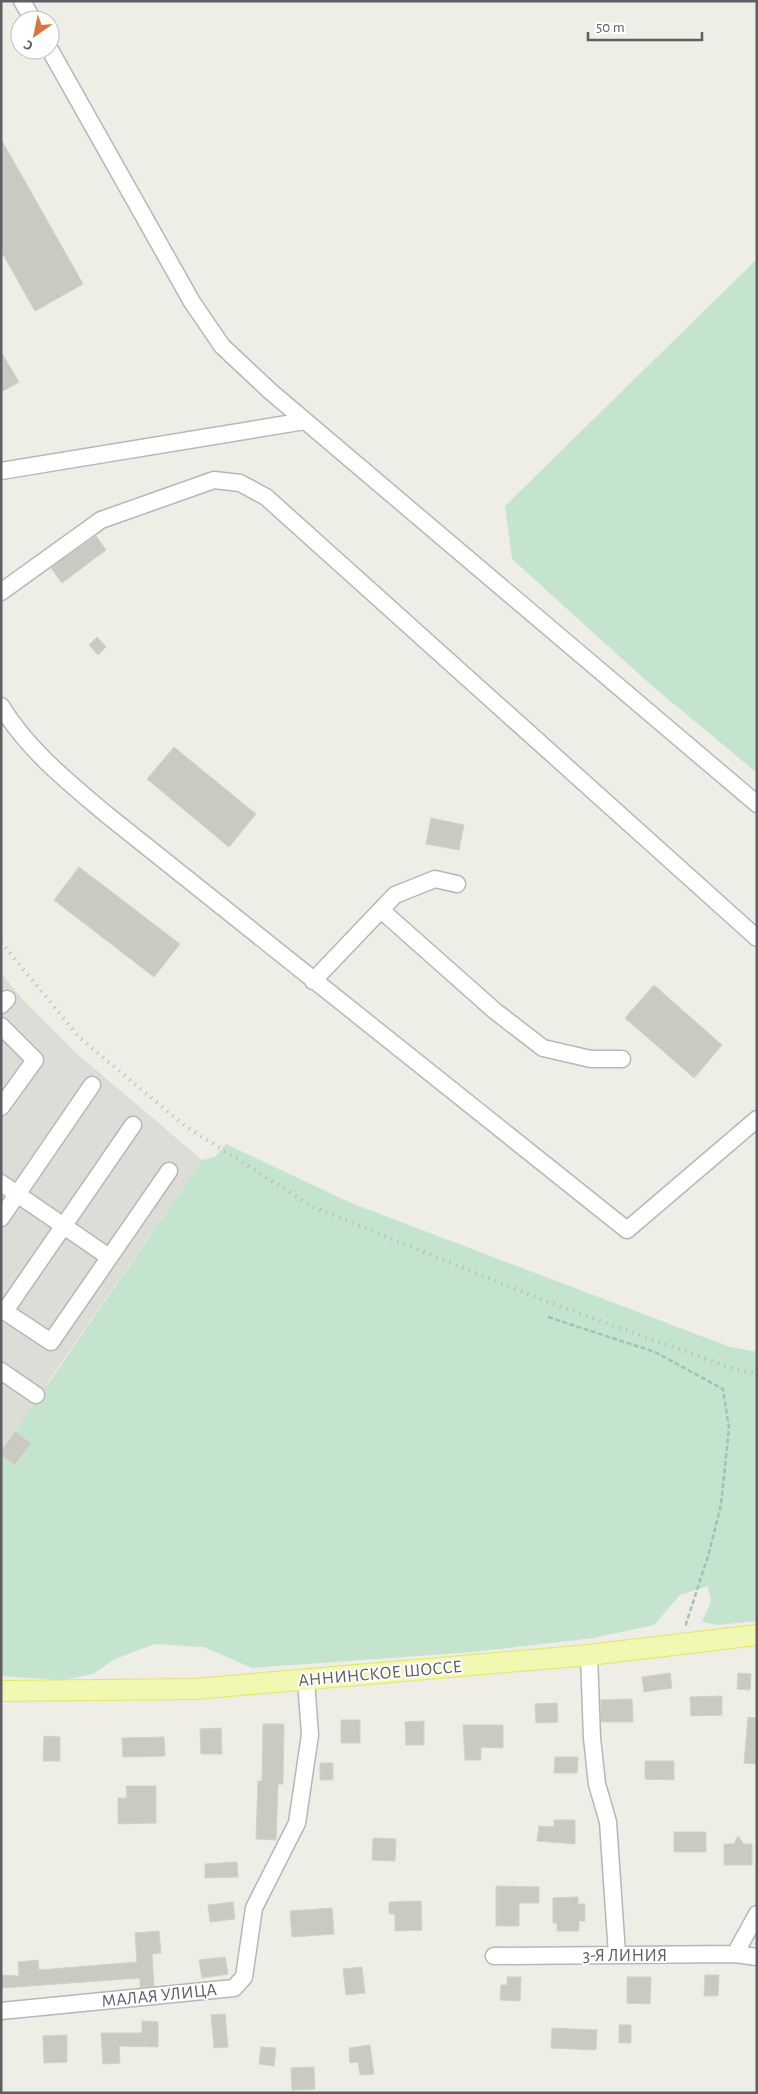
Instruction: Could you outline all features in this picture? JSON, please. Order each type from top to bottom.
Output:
[{"type":"main road","name":"АННИНСКОЕ ШОССЕ","points":[[1,1692],[195,1689],[589,1655],[757,1635]]},
{"type":"street","points":[[56,60],[192,302],[222,346],[305,421],[757,804]]},
{"type":"street","points":[[1,471],[305,421]]},
{"type":"street","points":[[1,592],[101,520],[214,480],[240,483],[266,497],[757,938]]},
{"type":"street","points":[[1,706],[10,721],[45,763],[313,981],[626,1230],[757,1119]]},
{"type":"street","points":[[313,981],[395,895],[435,879],[457,884]]},
{"type":"street","points":[[381,910],[495,1011],[543,1048],[590,1059],[622,1059]]},
{"type":"street","points":[[1,1026],[35,1060],[1,1107]]},
{"type":"street","points":[[1,1218],[92,1085]]},
{"type":"street","points":[[133,1124],[64,1226],[3,1310],[51,1342],[169,1170]]},
{"type":"street","points":[[1,1183],[109,1257]]},
{"type":"street","points":[[1,1371],[36,1395]]},
{"type":"street","points":[[589,1655],[592,1738],[596,1784],[608,1822],[617,1954]]},
{"type":"street","name":"МАЛАЯ УЛИЦА","points":[[1,2011],[234,1988],[244,1977],[254,1908],[297,1823],[310,1735],[306,1680]]},
{"type":"street","points":[[735,1954],[757,1914]]},
{"type":"street","name":"3-Я ЛИНИЯ","points":[[494,1956],[735,1954],[757,1957]]},
{"type":"path","points":[[548,1317],[655,1352],[723,1389],[729,1428],[722,1505],[681,1643]]},
{"type":"shaded area","points":[[1,973],[23,1000],[76,1053],[202,1160],[48,1382],[31,1443],[15,1465],[1,1455]]},
{"type":"green space","points":[[757,259],[757,773],[651,685],[512,559],[505,506]]},
{"type":"green space","points":[[226,1144],[351,1203],[730,1347],[757,1352],[757,1621],[718,1625],[702,1622],[711,1602],[708,1586],[680,1595],[654,1625],[593,1638],[473,1652],[252,1668],[204,1647],[155,1644],[115,1659],[93,1674],[63,1680],[1,1676],[1,1455],[16,1465],[31,1443],[15,1432],[202,1160],[215,1157]]},
{"type":"building","points":[[1,139],[83,284],[35,311],[1,251]]},
{"type":"building","points":[[1,352],[19,382],[1,392]]},
{"type":"building","points":[[96,536],[106,550],[62,583],[51,568]]},
{"type":"building","points":[[97,637],[106,647],[98,655],[89,645]]},
{"type":"building","points":[[174,747],[256,814],[229,847],[147,779]]},
{"type":"building","points":[[431,818],[464,825],[459,850],[426,844]]},
{"type":"building","points":[[79,867],[180,944],[154,977],[54,900]]},
{"type":"building","points":[[654,985],[722,1045],[694,1078],[625,1018]]},
{"type":"building","points":[[15,1432],[31,1443],[15,1465],[1,1455],[1,1451]]},
{"type":"building","points":[[670,1673],[672,1688],[644,1692],[642,1677]]},
{"type":"building","points":[[738,1673],[751,1674],[750,1690],[737,1689]]},
{"type":"building","points":[[722,1696],[722,1715],[691,1716],[690,1697]]},
{"type":"building","points":[[632,1699],[633,1722],[601,1722],[601,1700]]},
{"type":"building","points":[[557,1703],[558,1722],[536,1723],[535,1704]]},
{"type":"building","points":[[748,1717],[757,1718],[757,1764],[744,1763]]},
{"type":"building","points":[[341,1720],[360,1720],[360,1743],[341,1743]]},
{"type":"building","points":[[424,1721],[424,1745],[406,1745],[405,1722]]},
{"type":"building","points":[[263,1724],[284,1724],[283,1784],[278,1784],[276,1840],[256,1839],[258,1781],[262,1781]]},
{"type":"building","points":[[463,1725],[503,1725],[503,1748],[481,1747],[481,1760],[465,1760]]},
{"type":"building","points":[[221,1728],[222,1754],[201,1754],[200,1729]]},
{"type":"building","points":[[44,1736],[60,1737],[60,1761],[43,1761]]},
{"type":"building","points":[[164,1737],[165,1756],[123,1757],[122,1738]]},
{"type":"building","points":[[555,1757],[578,1757],[577,1773],[554,1773]]},
{"type":"building","points":[[645,1761],[674,1761],[674,1780],[645,1779]]},
{"type":"building","points":[[320,1763],[333,1763],[333,1780],[320,1780]]},
{"type":"building","points":[[126,1786],[156,1786],[156,1823],[118,1824],[118,1798],[127,1798]]},
{"type":"building","points":[[554,1820],[575,1820],[575,1844],[537,1841],[539,1826],[554,1827]]},
{"type":"building","points":[[674,1832],[706,1832],[706,1852],[674,1852]]},
{"type":"building","points":[[738,1836],[744,1844],[752,1844],[752,1865],[724,1865],[724,1844],[734,1844]]},
{"type":"building","points":[[373,1838],[396,1839],[395,1861],[372,1860]]},
{"type":"building","points":[[237,1862],[238,1877],[205,1878],[205,1864]]},
{"type":"building","points":[[496,1886],[539,1887],[539,1903],[519,1903],[519,1926],[496,1926]]},
{"type":"building","points":[[578,1897],[578,1904],[585,1904],[585,1921],[579,1921],[579,1931],[557,1931],[557,1923],[553,1923],[553,1898]]},
{"type":"building","points":[[421,1901],[422,1930],[395,1931],[395,1914],[389,1914],[389,1902]]},
{"type":"building","points":[[233,1902],[235,1919],[210,1922],[208,1905]]},
{"type":"building","points":[[332,1908],[334,1934],[292,1937],[290,1911]]},
{"type":"building","points":[[159,1931],[161,1953],[152,1954],[154,1986],[140,1987],[140,1978],[1,1988],[1,1975],[19,1976],[18,1962],[38,1960],[39,1970],[137,1962],[135,1933]]},
{"type":"building","points":[[225,1957],[228,1974],[202,1978],[199,1960]]},
{"type":"building","points":[[362,1967],[365,1993],[346,1995],[343,1969]]},
{"type":"building","points":[[705,1975],[719,1975],[718,1996],[704,1996]]},
{"type":"building","points":[[507,1977],[521,1977],[520,2001],[500,2000],[501,1985],[507,1985]]},
{"type":"building","points":[[627,1977],[651,1977],[650,2004],[627,2003]]},
{"type":"building","points":[[225,2014],[228,2047],[214,2048],[211,2015]]},
{"type":"building","points":[[142,2021],[158,2022],[158,2047],[119,2046],[120,2063],[103,2064],[101,2033],[142,2033]]},
{"type":"building","points":[[619,2025],[631,2025],[631,2043],[619,2043]]},
{"type":"building","points":[[552,2028],[597,2030],[596,2050],[551,2048]]},
{"type":"building","points":[[67,2035],[67,2062],[44,2063],[43,2036]]},
{"type":"building","points":[[370,2045],[374,2074],[360,2075],[358,2062],[350,2063],[349,2048]]},
{"type":"building","points":[[261,2047],[276,2048],[274,2066],[259,2064]]},
{"type":"building","points":[[314,2067],[315,2089],[292,2090],[291,2068]]},
{"type":"railway","points":[[1,942],[79,1037],[185,1126],[313,1207],[548,1302],[737,1370],[757,1374]]}]
